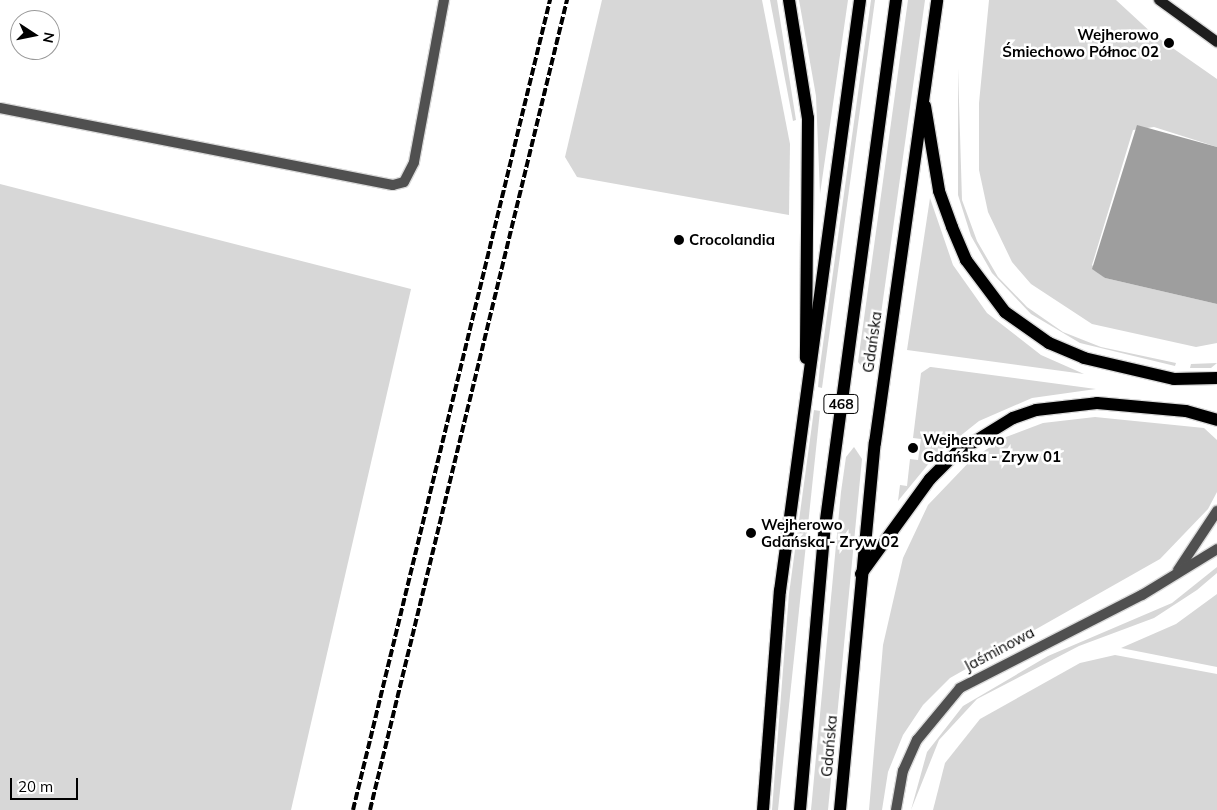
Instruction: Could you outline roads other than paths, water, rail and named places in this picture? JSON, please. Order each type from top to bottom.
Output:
[{"type":"main road","points":[[789,0],[808,118],[807,396]]},
{"type":"main road","points":[[763,810],[776,632],[860,0]]},
{"type":"main road","name":"Gdańska","points":[[800,810],[825,527],[896,0]]},
{"type":"main road","name":"Gdańska","points":[[840,810],[859,576],[923,91],[938,0]]},
{"type":"main road","points":[[1160,0],[1217,42]]},
{"type":"main road","points":[[923,91],[939,191],[952,227],[966,260],[1005,312],[1027,329],[1076,355],[1174,379],[1217,378]]},
{"type":"main road","points":[[859,576],[930,479],[956,453],[1013,418],[1036,410],[1097,403],[1186,411],[1217,420]]},
{"type":"street","points":[[0,108],[393,185],[404,182],[414,162],[444,0]]},
{"type":"street","name":"Jaśminowa","points":[[1177,571],[1217,511]]},
{"type":"street","name":"Jaśminowa","points":[[896,810],[903,771],[917,740],[960,688],[1142,594],[1177,571],[1217,549]]},
{"type":"railway","points":[[353,810],[550,0]]},
{"type":"railway","points":[[370,810],[567,0]]},
{"type":"place","name":"Wejherowo Śmiechowo Północ 02","points":[[1169,43]]},
{"type":"place","name":"Crocolandia","points":[[679,240]]},
{"type":"place","name":"Wejherowo Gdańska - Zryw 01","points":[[913,448]]},
{"type":"place","name":"Wejherowo Gdańska - Zryw 02","points":[[751,533]]}]
